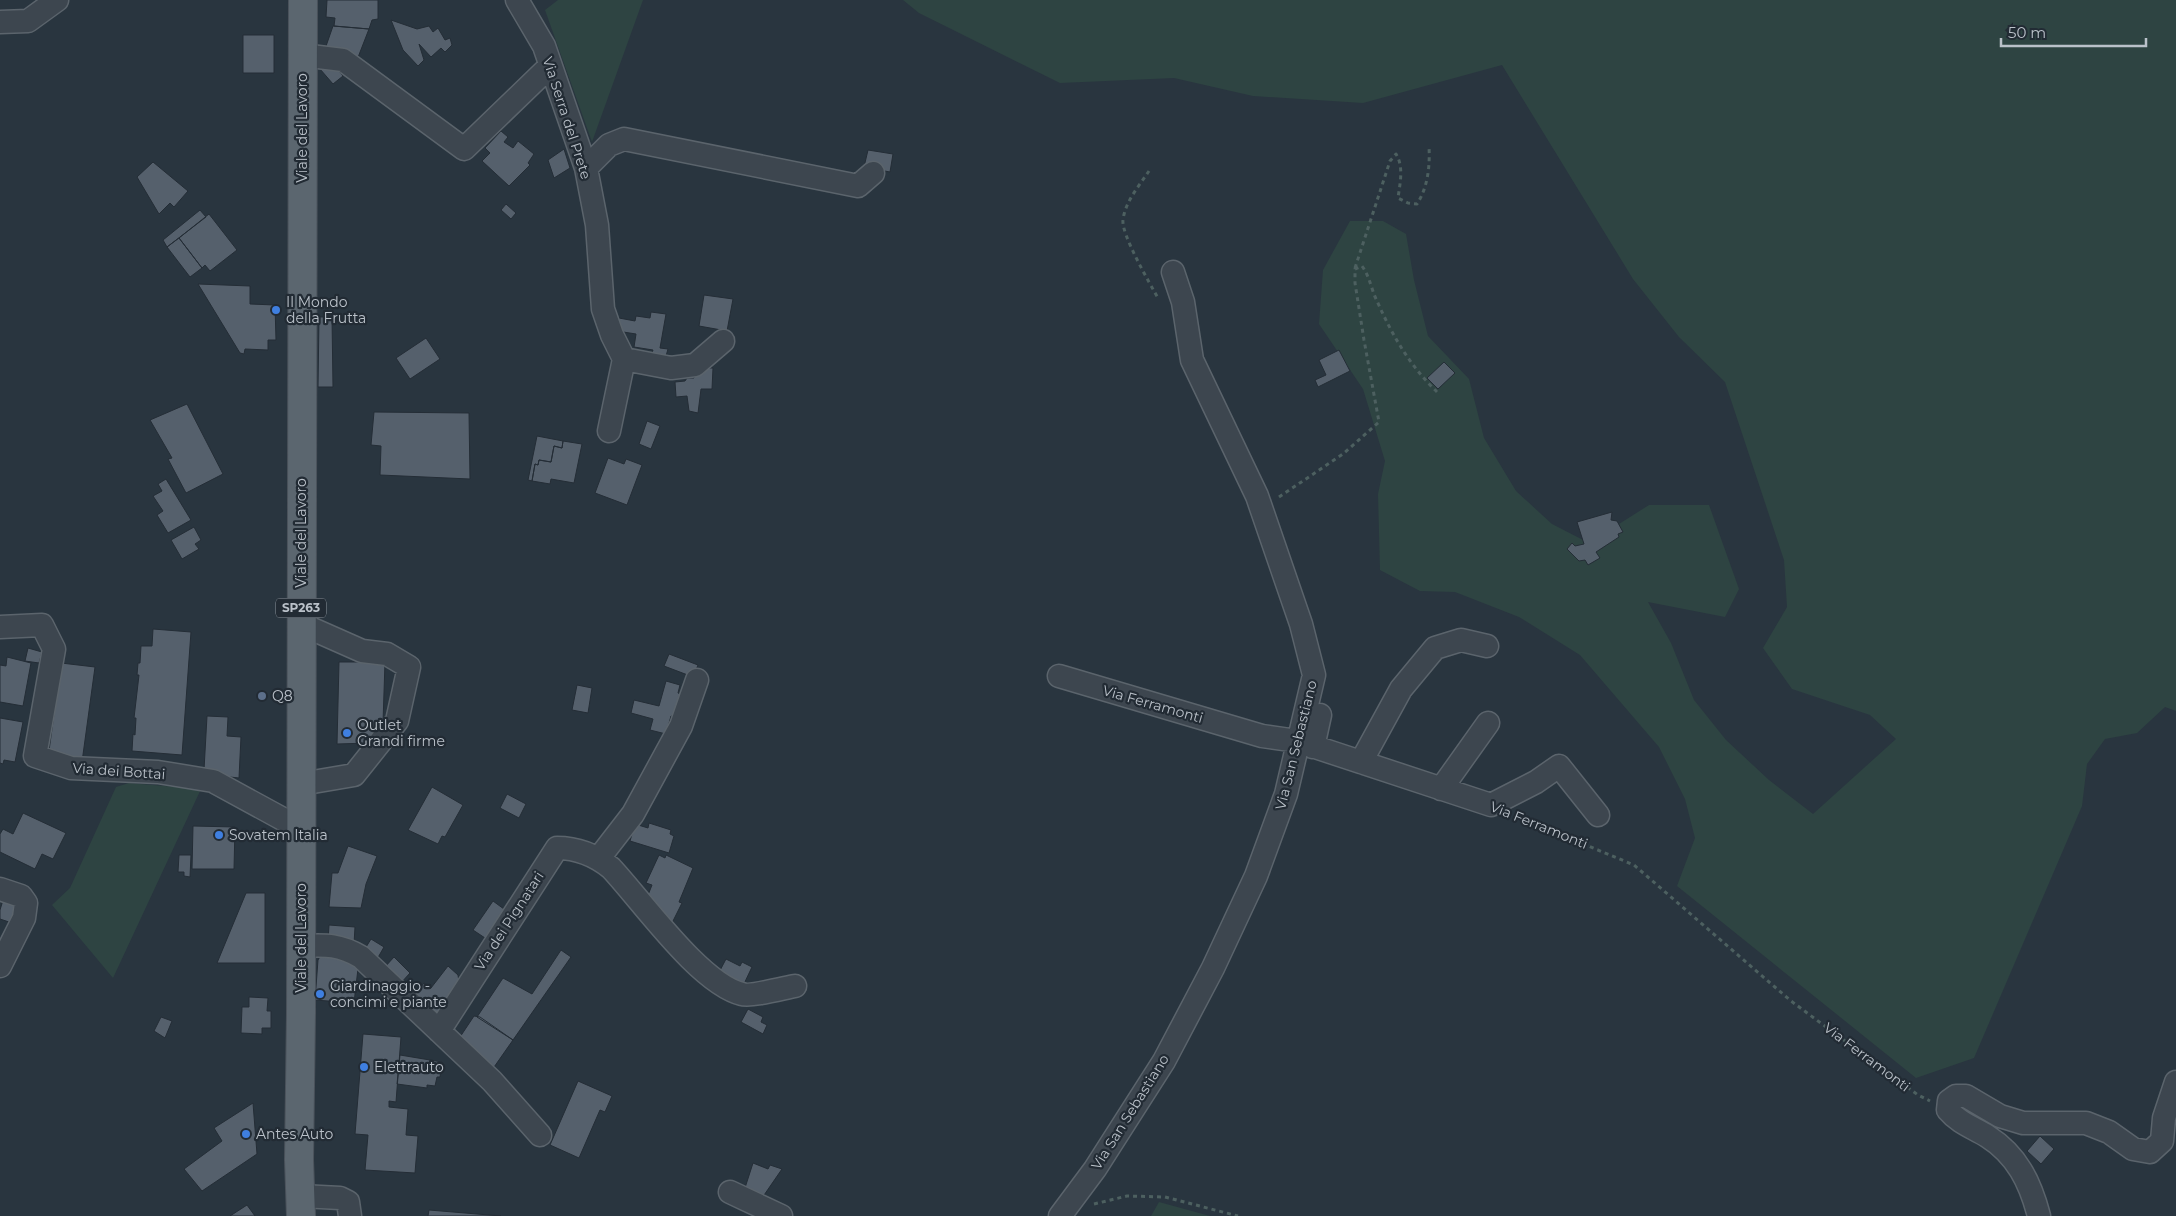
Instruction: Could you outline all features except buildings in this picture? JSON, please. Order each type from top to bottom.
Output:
[{"type":"main road","name":"Viale del Lavoro","points":[[301,1206],[299,1160],[302,946],[302,0]]},
{"type":"street","points":[[0,22],[28,21],[57,0]]},
{"type":"street","name":"Via Serra del Prete","points":[[517,0],[544,46],[586,168],[597,225],[602,310],[612,336],[624,358]]},
{"type":"street","points":[[302,55],[343,60],[464,149],[550,66]]},
{"type":"street","points":[[586,168],[608,145],[624,139],[858,186],[873,173]]},
{"type":"street","name":"Via San Sebastiano","points":[[1061,1214],[1095,1169],[1164,1061],[1213,968],[1256,876],[1305,744],[1314,675],[1301,624],[1261,507],[1192,360],[1183,302],[1173,272]]},
{"type":"street","points":[[609,430],[624,358],[671,368],[696,364],[723,341]]},
{"type":"street","points":[[301,624],[362,651],[387,654],[409,667],[397,721],[354,775],[301,784]]},
{"type":"street","name":"Via dei Bottai","points":[[0,627],[42,625],[54,649],[35,756],[71,768],[158,772],[213,781],[301,828]]},
{"type":"street","points":[[1361,762],[1402,689],[1435,648],[1460,640],[1487,646]]},
{"type":"street","name":"Via Ferramonti","points":[[1059,676],[1262,736],[1305,744],[1491,805]]},
{"type":"street","points":[[697,680],[681,726],[632,814],[599,858],[617,874],[673,940],[713,980],[743,995],[795,986]]},
{"type":"street","points":[[1305,744],[1320,715]]},
{"type":"street","points":[[1441,789],[1488,723]]},
{"type":"street","points":[[1491,805],[1536,782],[1559,766],[1598,815]]},
{"type":"street","name":"Via dei Pignatari","points":[[439,1031],[557,848],[571,848],[599,858]]},
{"type":"street","points":[[0,889],[22,896],[26,903],[24,918],[0,966]]},
{"type":"street","points":[[302,946],[333,945],[346,948],[361,957],[492,1081],[540,1136]]},
{"type":"street","points":[[2039,1216],[2033,1194],[2018,1164],[1988,1137],[1957,1120],[1948,1110],[1949,1101],[1956,1096],[1966,1096],[2000,1116],[2023,1123],[2086,1123],[2109,1132],[2133,1148],[2150,1152],[2162,1141],[2164,1118],[2176,1082]]},
{"type":"street","points":[[730,1192],[781,1216]]},
{"type":"street","points":[[301,1206],[340,1198],[348,1202],[350,1216]]},
{"type":"path","points":[[1261,507],[1343,454],[1378,422],[1355,283],[1355,269],[1390,161],[1396,154],[1399,159],[1401,172],[1398,198],[1408,203],[1417,204],[1424,193],[1430,161],[1429,147]]},
{"type":"path","points":[[1149,171],[1129,202],[1123,221],[1145,276],[1159,300]]},
{"type":"path","points":[[1355,269],[1362,266],[1369,276],[1375,298],[1387,325],[1406,356],[1437,392]]},
{"type":"path","name":"Via Ferramonti","points":[[1491,805],[1634,865],[1791,1001],[1918,1096],[1948,1110]]},
{"type":"path","points":[[1061,1214],[1126,1196],[1165,1197],[1238,1216]]},
{"type":"green space","points":[[558,0],[643,0],[592,142],[545,10]]},
{"type":"green space","points":[[903,0],[2176,0],[2176,711],[2165,707],[2137,733],[2105,739],[2087,764],[2082,806],[1974,1058],[1916,1078],[1677,886],[1695,838],[1685,799],[1659,747],[1580,655],[1519,617],[1455,592],[1420,591],[1380,570],[1378,494],[1385,461],[1363,389],[1319,324],[1323,270],[1350,221],[1383,221],[1406,234],[1414,280],[1428,336],[1469,379],[1484,438],[1516,491],[1552,524],[1589,543],[1649,505],[1709,505],[1739,589],[1725,617],[1648,602],[1671,643],[1694,700],[1726,740],[1769,780],[1813,814],[1896,739],[1870,715],[1792,689],[1763,648],[1787,607],[1784,560],[1725,382],[1679,337],[1633,279],[1502,65],[1363,103],[1253,96],[1174,78],[1060,83],[919,13]]},
{"type":"green space","points":[[129,783],[201,789],[113,978],[52,905],[70,888],[116,787]]},
{"type":"green space","points":[[1159,1202],[1210,1216],[1151,1216]]},
{"type":"place","name":"Il Mondo della Frutta","points":[[276,310]]},
{"type":"place","name":"Q8","points":[[262,696]]},
{"type":"place","name":"Outlet Grandi firme","points":[[347,733]]},
{"type":"place","name":"Sovatem Italia","points":[[219,835]]},
{"type":"place","name":"Giardinaggio - concimi e piante","points":[[320,994]]},
{"type":"place","name":"Elettrauto","points":[[364,1067]]},
{"type":"place","name":"Antes Auto","points":[[246,1134]]}]
